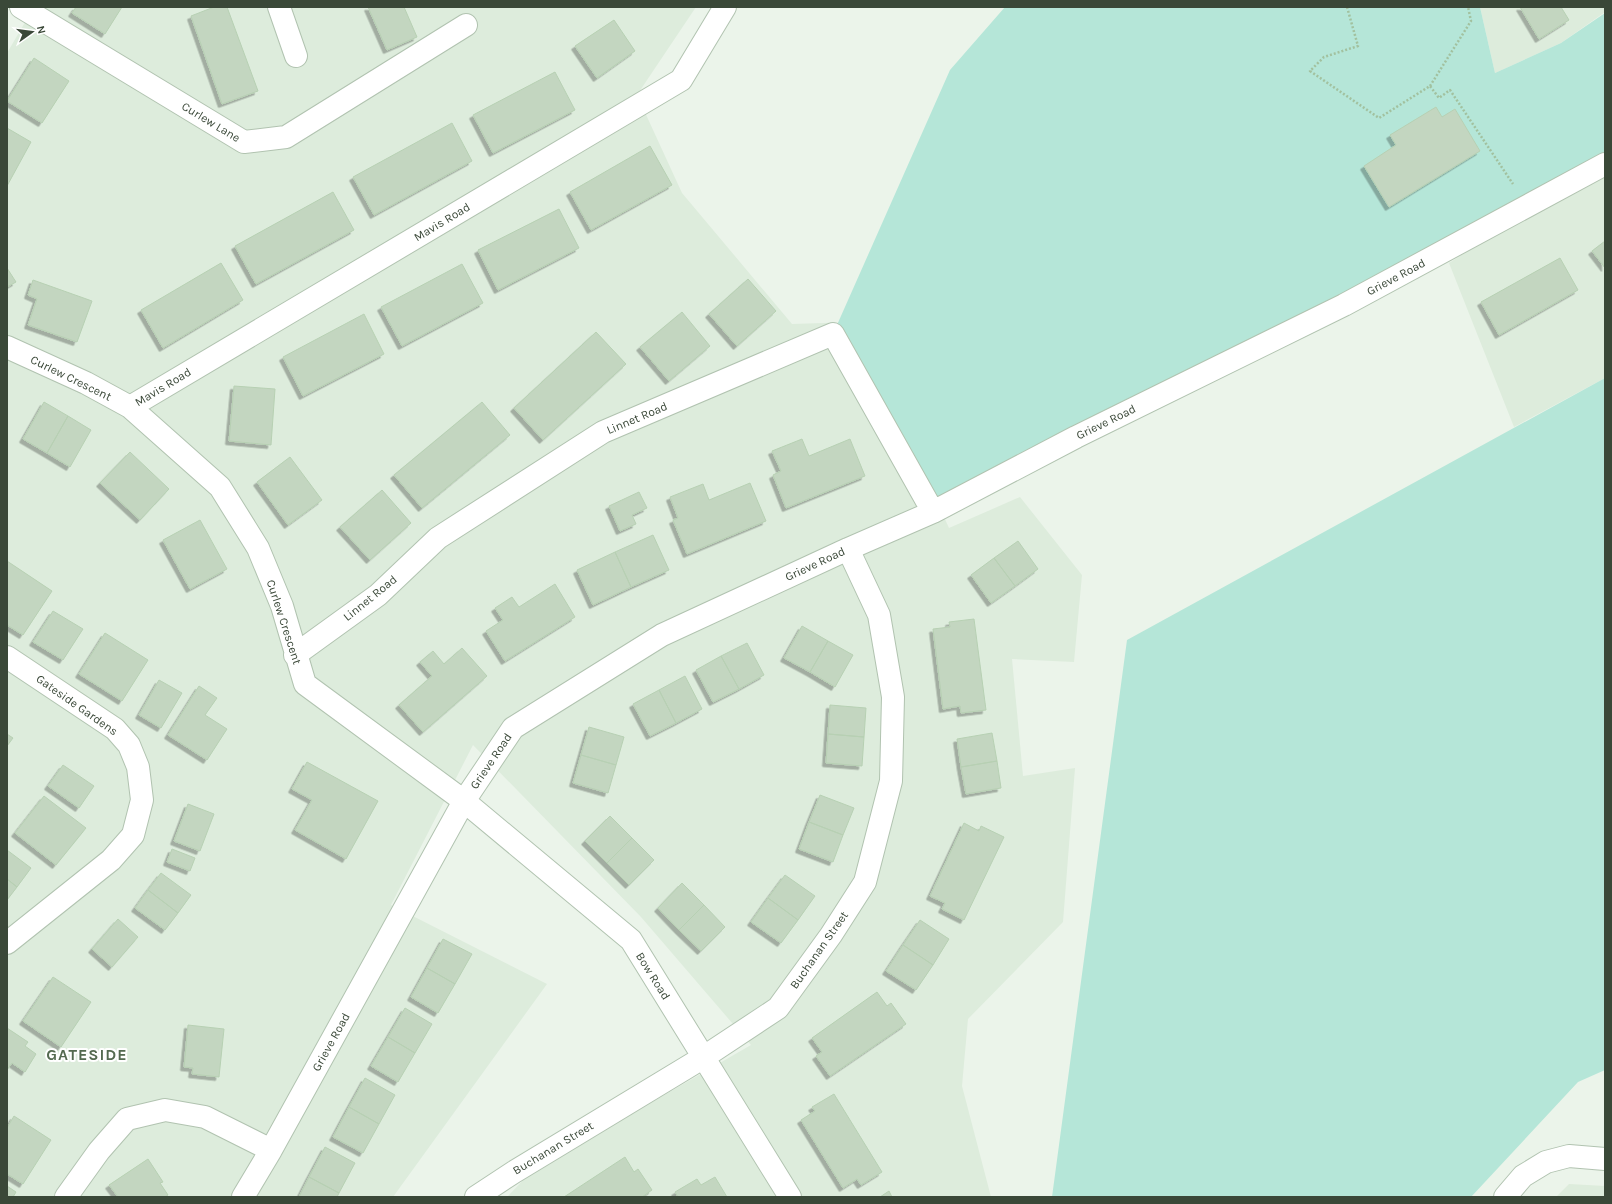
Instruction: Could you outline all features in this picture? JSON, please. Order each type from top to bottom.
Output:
[{"type":"street","points":[[7,19],[14,7]]},
{"type":"street","name":"Curlew Lane","points":[[21,7],[244,142],[286,137],[466,25]]},
{"type":"street","points":[[279,7],[296,56]]},
{"type":"street","name":"Mavis Road","points":[[130,407],[681,80],[725,7]]},
{"type":"street","name":"Grieve Road","points":[[243,1197],[271,1150],[464,801],[513,728],[662,635],[848,548],[933,512],[1076,437],[1344,306],[1605,164]]},
{"type":"street","name":"Linnet Road","points":[[295,655],[378,594],[438,538],[603,432],[833,334],[933,512]]},
{"type":"street","name":"Curlew Crescent","points":[[7,348],[86,383],[130,407],[220,487],[258,548],[282,606],[295,655],[305,684],[464,801]]},
{"type":"street","name":"Buchanan Street","points":[[476,1197],[514,1172],[704,1057],[778,1008],[831,935],[865,882],[891,781],[893,697],[879,615],[848,548]]},
{"type":"street","name":"Gateside Gardens","points":[[7,657],[115,729],[128,745],[138,767],[142,800],[133,835],[111,860],[7,943]]},
{"type":"street","name":"Bow Road","points":[[464,801],[631,940],[790,1197]]},
{"type":"street","points":[[66,1197],[99,1151],[127,1119],[165,1110],[205,1117],[271,1150]]},
{"type":"street","points":[[1505,1197],[1523,1176],[1546,1162],[1568,1156],[1600,1158]]},
{"type":"path","points":[[1347,7],[1358,46],[1324,57],[1310,72],[1379,118],[1430,86],[1471,21],[1468,7]]},
{"type":"path","points":[[1430,86],[1439,98],[1450,90],[1528,206]]},
{"type":"shaded area","points":[[34,7],[696,7],[637,95],[682,193],[792,324],[855,322],[949,528],[1020,497],[1082,575],[1074,662],[1012,659],[1023,776],[1075,768],[1063,922],[968,1019],[962,1086],[991,1197],[507,1197],[531,1172],[751,1045],[641,917],[473,745],[391,905],[547,984],[393,1197],[7,1197],[7,53]]},
{"type":"shaded area","points":[[1005,7],[1480,7],[1495,73],[1561,43],[1605,13],[1605,156],[933,512],[833,334],[950,70]]},
{"type":"shaded area","points":[[1480,7],[1605,7],[1605,12],[1561,43],[1495,73]]},
{"type":"shaded area","points":[[1605,170],[1605,378],[1514,427],[1449,263],[1534,209]]},
{"type":"shaded area","points":[[1605,378],[1605,1070],[1578,1082],[1471,1197],[1052,1197],[1127,640]]},
{"type":"shaded area","points":[[1569,1184],[1605,1186],[1605,1197],[1556,1197]]},
{"type":"building","points":[[76,7],[122,7],[105,34],[72,13]]},
{"type":"building","points":[[214,7],[227,7],[258,91],[222,104],[191,16]]},
{"type":"building","points":[[368,7],[404,7],[417,37],[387,50]]},
{"type":"building","points":[[1520,7],[1561,7],[1569,20],[1539,39]]},
{"type":"building","points":[[614,20],[635,51],[597,78],[575,46]]},
{"type":"building","points":[[34,58],[69,81],[42,123],[7,101]]},
{"type":"building","points":[[555,72],[575,110],[493,153],[473,115]]},
{"type":"building","points":[[1436,107],[1442,117],[1455,109],[1480,151],[1389,207],[1364,166],[1396,145],[1390,135]]},
{"type":"building","points":[[452,123],[472,161],[374,215],[353,177]]},
{"type":"building","points":[[7,128],[31,142],[7,186]]},
{"type":"building","points":[[650,146],[672,185],[591,230],[570,192]]},
{"type":"building","points":[[333,192],[354,230],[256,284],[235,246]]},
{"type":"building","points":[[559,209],[579,248],[498,290],[478,250]]},
{"type":"building","points":[[1605,241],[1605,268],[1592,251]]},
{"type":"building","points":[[1560,258],[1578,290],[1499,335],[1481,302]]},
{"type":"building","points":[[221,263],[243,300],[163,348],[141,310]]},
{"type":"building","points":[[462,264],[483,303],[402,346],[381,307]]},
{"type":"building","points":[[7,268],[16,282],[7,287]]},
{"type":"building","points":[[748,279],[776,311],[737,346],[709,314]]},
{"type":"building","points":[[33,280],[92,301],[77,342],[28,325],[37,299],[28,295]]},
{"type":"building","points":[[682,312],[710,346],[669,381],[640,347]]},
{"type":"building","points":[[364,314],[384,354],[303,396],[283,357]]},
{"type":"building","points":[[596,332],[626,364],[543,440],[514,408]]},
{"type":"building","points":[[234,386],[275,389],[271,445],[229,441]]},
{"type":"building","points":[[44,402],[68,416],[47,453],[23,439]]},
{"type":"building","points":[[482,402],[510,435],[422,508],[394,475]]},
{"type":"building","points":[[68,416],[91,430],[70,467],[47,453]]},
{"type":"building","points":[[802,439],[809,456],[850,439],[865,476],[786,508],[773,475],[781,471],[772,451]]},
{"type":"building","points":[[130,452],[169,489],[140,520],[100,483]]},
{"type":"building","points":[[290,457],[322,500],[288,525],[257,482]]},
{"type":"building","points":[[750,483],[766,521],[687,554],[673,520],[678,518],[670,497],[703,484],[709,500]]},
{"type":"building","points":[[382,490],[411,523],[370,560],[340,527]]},
{"type":"building","points":[[639,492],[647,508],[632,515],[636,524],[620,531],[609,506]]},
{"type":"building","points":[[200,520],[227,569],[190,589],[163,540]]},
{"type":"building","points":[[653,535],[669,570],[631,587],[615,552]]},
{"type":"building","points":[[1018,541],[1038,569],[1015,586],[994,558]]},
{"type":"building","points":[[615,552],[631,587],[593,605],[577,570]]},
{"type":"building","points":[[994,558],[1015,586],[991,603],[971,575]]},
{"type":"building","points":[[7,561],[52,591],[23,635],[7,625]]},
{"type":"building","points":[[555,584],[575,617],[505,661],[486,631],[503,620],[495,608],[512,597],[519,607]]},
{"type":"building","points":[[53,611],[83,629],[63,660],[33,642]]},
{"type":"building","points":[[974,619],[986,710],[961,713],[960,706],[943,709],[933,629],[950,627],[949,622]]},
{"type":"building","points":[[802,626],[828,641],[810,672],[784,658]]},
{"type":"building","points":[[105,633],[148,660],[122,701],[79,674]]},
{"type":"building","points":[[828,641],[853,655],[835,687],[810,672]]},
{"type":"building","points":[[747,643],[764,675],[739,689],[721,656]]},
{"type":"building","points":[[462,648],[487,676],[423,732],[399,705],[432,676],[420,662],[433,651],[444,664]]},
{"type":"building","points":[[721,656],[739,689],[713,702],[696,670]]},
{"type":"building","points":[[685,676],[702,709],[676,723],[659,690]]},
{"type":"building","points":[[159,680],[182,693],[161,728],[139,715]]},
{"type":"building","points":[[199,686],[217,698],[205,715],[227,729],[207,760],[168,735]]},
{"type":"building","points":[[659,690],[676,723],[650,736],[633,704]]},
{"type":"building","points":[[830,705],[866,708],[864,737],[828,734]]},
{"type":"building","points":[[589,727],[624,737],[616,765],[581,755]]},
{"type":"building","points":[[992,733],[997,761],[961,767],[957,739]]},
{"type":"building","points":[[7,734],[13,738],[7,746]]},
{"type":"building","points":[[828,734],[864,737],[862,766],[826,763]]},
{"type":"building","points":[[581,755],[616,765],[608,793],[573,783]]},
{"type":"building","points":[[997,761],[1001,788],[966,794],[961,767]]},
{"type":"building","points":[[307,762],[378,801],[346,859],[295,830],[312,800],[292,789]]},
{"type":"building","points":[[63,765],[94,786],[79,808],[48,786]]},
{"type":"building","points":[[820,795],[854,808],[843,835],[809,822]]},
{"type":"building","points":[[44,796],[86,828],[56,865],[15,833]]},
{"type":"building","points":[[188,804],[214,814],[200,851],[174,841]]},
{"type":"building","points":[[610,816],[632,838],[607,863],[585,841]]},
{"type":"building","points":[[809,822],[843,835],[833,862],[799,849]]},
{"type":"building","points":[[964,823],[979,831],[981,826],[1004,837],[964,920],[942,909],[945,903],[930,896]]},
{"type":"building","points":[[632,838],[654,860],[629,885],[607,863]]},
{"type":"building","points":[[172,849],[195,858],[190,871],[167,862]]},
{"type":"building","points":[[7,850],[31,868],[17,887],[7,879]]},
{"type":"building","points":[[161,873],[191,895],[178,913],[148,890]]},
{"type":"building","points":[[785,875],[815,896],[798,920],[768,898]]},
{"type":"building","points":[[7,879],[17,887],[7,900]]},
{"type":"building","points":[[682,883],[704,905],[679,930],[658,908]]},
{"type":"building","points":[[148,890],[178,913],[165,930],[135,908]]},
{"type":"building","points":[[768,898],[798,920],[781,943],[751,922]]},
{"type":"building","points":[[704,905],[725,927],[701,951],[679,930]]},
{"type":"building","points":[[118,919],[138,937],[112,967],[92,949]]},
{"type":"building","points":[[920,920],[949,939],[933,965],[903,945]]},
{"type":"building","points":[[443,939],[472,954],[455,984],[427,968]]},
{"type":"building","points":[[903,945],[933,965],[916,990],[886,971]]},
{"type":"building","points":[[427,968],[455,984],[438,1013],[411,997]]},
{"type":"building","points":[[53,977],[91,1002],[61,1047],[23,1021]]},
{"type":"building","points":[[877,992],[887,1006],[891,1003],[906,1024],[830,1076],[816,1056],[822,1052],[812,1038]]},
{"type":"building","points":[[405,1008],[432,1024],[415,1053],[388,1037]]},
{"type":"building","points":[[188,1025],[224,1029],[219,1077],[192,1074],[193,1068],[184,1067]]},
{"type":"building","points":[[7,1028],[28,1042],[25,1046],[36,1054],[25,1072],[12,1063],[7,1070]]},
{"type":"building","points":[[388,1037],[415,1053],[398,1082],[371,1066]]},
{"type":"building","points":[[365,1078],[395,1095],[379,1124],[349,1107]]},
{"type":"building","points":[[834,1094],[882,1172],[861,1185],[857,1179],[843,1188],[801,1120],[815,1111],[812,1107]]},
{"type":"building","points":[[349,1107],[379,1124],[363,1153],[333,1137]]},
{"type":"building","points":[[14,1116],[51,1140],[23,1184],[7,1174],[7,1128]]},
{"type":"building","points":[[325,1147],[355,1163],[339,1193],[309,1177]]},
{"type":"building","points":[[625,1157],[634,1172],[638,1169],[652,1190],[642,1197],[564,1197]]},
{"type":"building","points":[[148,1159],[163,1182],[160,1183],[168,1195],[165,1197],[118,1197],[109,1185]]},
{"type":"building","points":[[309,1177],[339,1193],[337,1197],[299,1197]]},
{"type":"building","points":[[715,1177],[727,1197],[678,1197],[675,1192],[697,1179],[701,1185]]},
{"type":"building","points":[[7,1186],[16,1192],[13,1197],[7,1197]]},
{"type":"building","points":[[889,1191],[892,1197],[880,1197]]},
{"type":"district","name":"GATESIDE","points":[[87,1054]]}]
